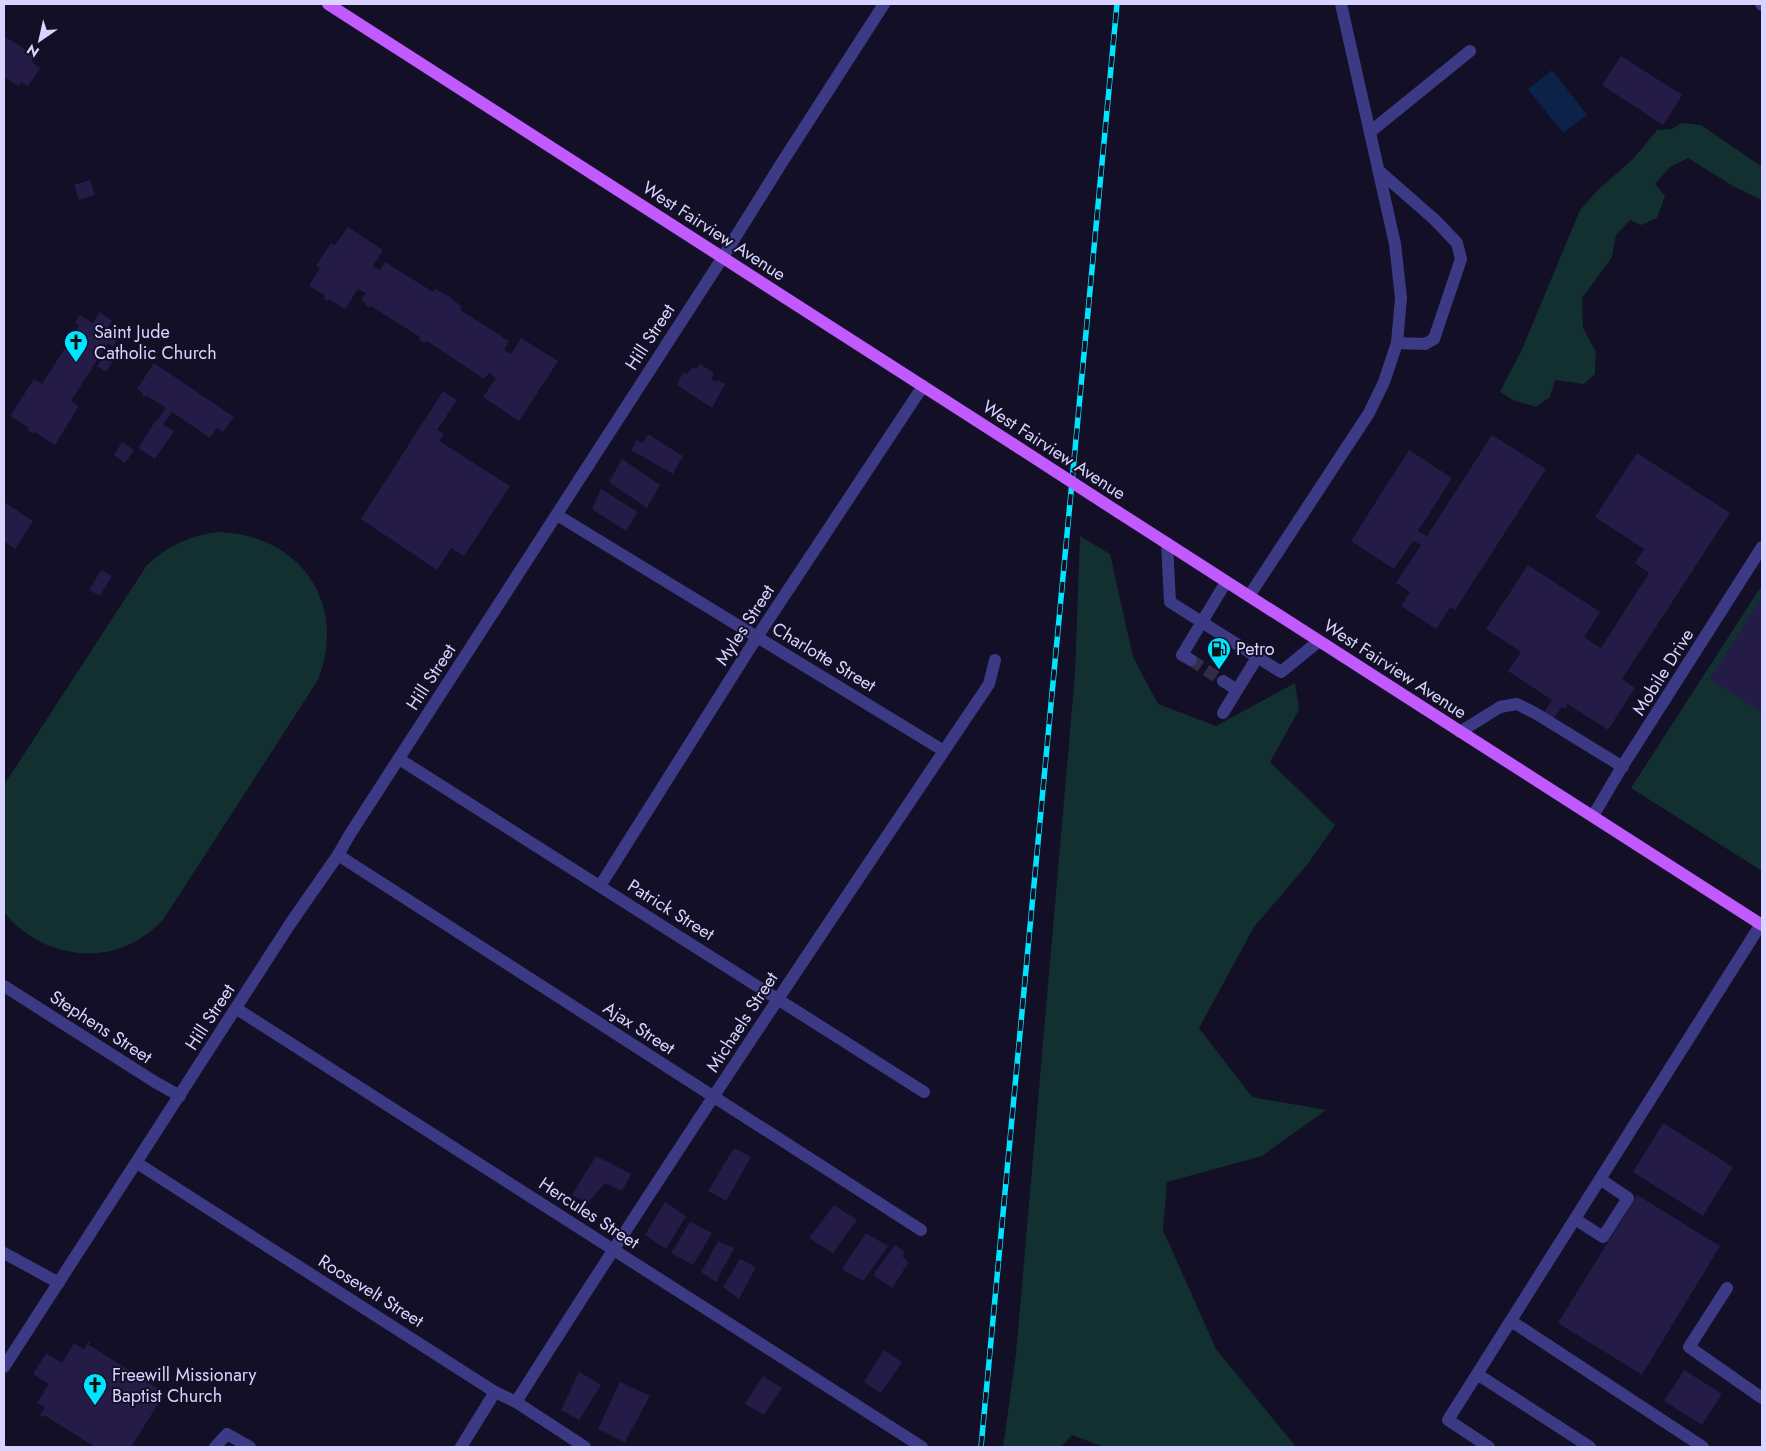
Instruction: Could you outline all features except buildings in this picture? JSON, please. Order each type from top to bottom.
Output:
[{"type":"main road","name":"West Fairview Avenue","points":[[328,4],[1762,925]]},
{"type":"street","name":"Hill Street","points":[[4,1368],[290,924],[338,855],[884,4]]},
{"type":"street","points":[[1249,596],[1369,413],[1384,382],[1397,343],[1401,298],[1394,244],[1341,4]]},
{"type":"street","points":[[1370,132],[1470,51]]},
{"type":"street","points":[[1378,170],[1435,220],[1457,243],[1460,259],[1434,339],[1425,344],[1397,343]]},
{"type":"street","name":"Myles Street","points":[[600,886],[758,637],[922,386]]},
{"type":"street","name":"Charlotte Street","points":[[557,515],[944,751]]},
{"type":"street","points":[[1167,543],[1170,602],[1282,672],[1319,641]]},
{"type":"street","name":"Mobile Drive","points":[[1593,816],[1762,548]]},
{"type":"street","points":[[1191,660],[1182,655],[1226,582]]},
{"type":"street","points":[[1223,713],[1258,656]]},
{"type":"street","name":"Michaels Street","points":[[516,1402],[612,1249],[989,684],[994,660]]},
{"type":"street","points":[[1223,681],[1237,690]]},
{"type":"street","points":[[1460,732],[1500,707],[1517,704],[1623,766]]},
{"type":"street","name":"Patrick Street","points":[[399,759],[924,1092]]},
{"type":"street","name":"Ajax Street","points":[[338,855],[921,1230]]},
{"type":"street","points":[[1489,1447],[1448,1420],[1762,925]]},
{"type":"street","name":"Stephens Street","points":[[4,986],[180,1096]]},
{"type":"street","name":"Hercules Street","points":[[236,1009],[922,1447]]},
{"type":"street","name":"Roosevelt Street","points":[[137,1163],[495,1392],[516,1402],[585,1447]]},
{"type":"street","points":[[1575,1219],[1603,1237],[1628,1198],[1600,1179]]},
{"type":"street","points":[[4,1253],[59,1283]]},
{"type":"street","points":[[1727,1288],[1689,1347],[1762,1398]]},
{"type":"street","points":[[1511,1321],[1703,1447]]},
{"type":"street","points":[[1477,1374],[1590,1447]]},
{"type":"street","points":[[461,1447],[495,1392]]},
{"type":"street","points":[[215,1447],[227,1434],[250,1447]]},
{"type":"green space","points":[[1681,123],[1701,125],[1762,167],[1762,200],[1733,186],[1688,158],[1670,167],[1655,184],[1665,196],[1657,218],[1641,225],[1630,220],[1616,235],[1612,257],[1582,298],[1583,328],[1596,352],[1595,374],[1584,384],[1555,380],[1550,397],[1536,407],[1513,400],[1500,392],[1523,347],[1580,210],[1598,190],[1633,159],[1657,130],[1672,129]]},
{"type":"green space","points":[[219,532],[248,536],[273,546],[294,560],[310,578],[321,600],[327,625],[326,652],[318,680],[163,920],[139,939],[122,948],[104,952],[85,953],[49,946],[17,926],[4,912],[4,785],[147,565],[163,552],[180,542]]},
{"type":"green space","points":[[1080,536],[1110,554],[1133,657],[1158,704],[1216,726],[1295,683],[1299,710],[1270,762],[1335,825],[1307,865],[1254,927],[1199,1028],[1252,1097],[1326,1110],[1262,1156],[1167,1182],[1163,1230],[1216,1349],[1296,1447],[1104,1447],[1072,1435],[1061,1447],[1003,1447],[1016,1354],[1075,674]]},
{"type":"green space","points":[[1762,585],[1762,871],[1631,788]]},
{"type":"water","points":[[1552,70],[1587,115],[1563,133],[1528,89]]},
{"type":"tunnel","points":[[1191,660],[1223,681]]},
{"type":"railway","points":[[981,1447],[1117,4]]},
{"type":"place","name":"Saint Jude Catholic Church","points":[[76,363]]},
{"type":"place","name":"Petro","points":[[1219,670]]},
{"type":"place","name":"Freewill Missionary Baptist Church","points":[[95,1406]]}]
